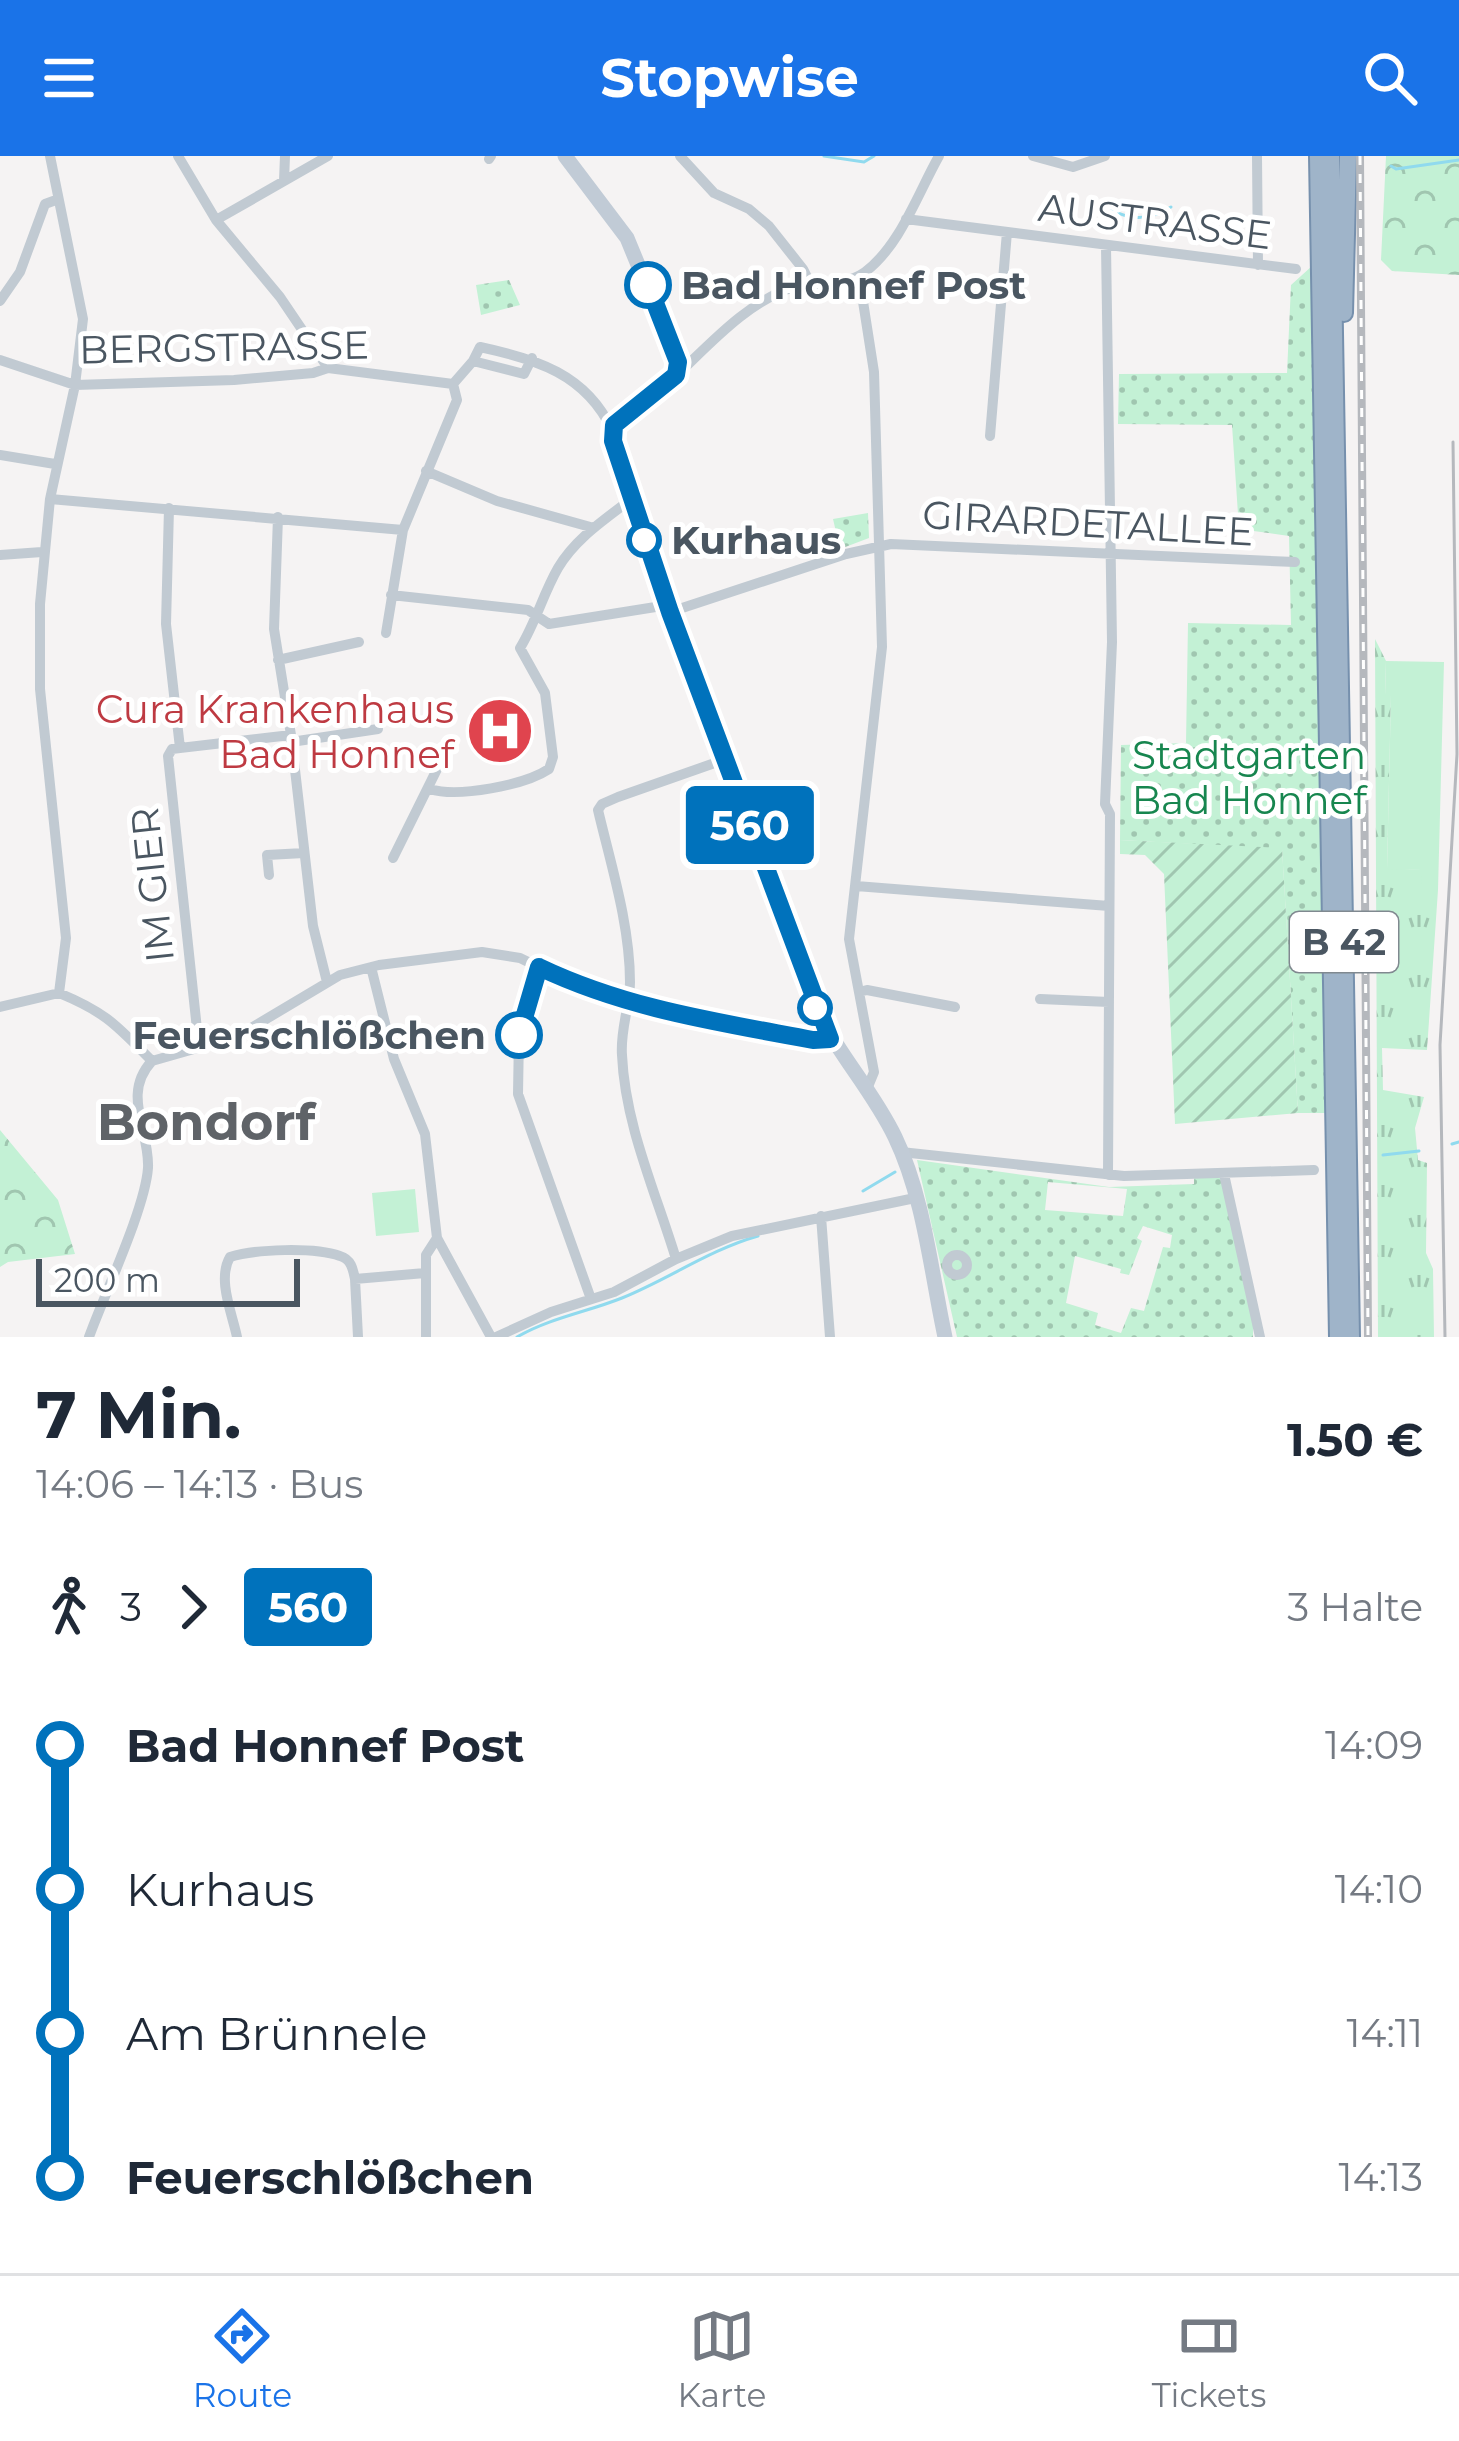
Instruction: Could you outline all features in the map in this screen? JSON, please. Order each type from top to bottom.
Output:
[{"type":"highway","name":"B 42","points":[[1318,156],[1338,1337]]},
{"type":"highway","name":"B 42","points":[[1331,156],[1351,1337]]},
{"type":"highway","points":[[1335,409],[1342,350],[1348,156]]},
{"type":"main road","points":[[566,156],[627,238],[681,367],[612,430],[630,500],[830,1039],[867,1089],[901,1152],[945,1337]]},
{"type":"street","points":[[50,156],[82,319],[75,385],[42,552],[40,689],[66,938],[58,993]]},
{"type":"street","points":[[178,156],[216,220],[280,297],[328,368]]},
{"type":"street","points":[[284,182],[285,156]]},
{"type":"street","points":[[216,220],[328,156]]},
{"type":"street","points":[[680,156],[714,193],[748,209],[769,226],[811,285]]},
{"type":"street","points":[[681,367],[747,311],[796,286],[859,276],[878,259],[906,219],[939,156]]},
{"type":"street","points":[[1033,156],[1073,167],[1105,156]]},
{"type":"street","points":[[1257,156],[1258,265]]},
{"type":"street","points":[[0,301],[20,272],[45,204],[56,200]]},
{"type":"street","name":"AUSTRASSE","points":[[906,219],[1296,269]]},
{"type":"street","name":"AUSTRASSE","points":[[990,436],[1007,232]]},
{"type":"street","points":[[1106,246],[1111,711],[1105,772],[1105,805],[1110,814],[1108,1175]]},
{"type":"street","points":[[859,276],[874,372],[882,647],[849,939],[874,1072],[867,1089]]},
{"type":"street","points":[[386,633],[403,530],[457,400],[453,384],[473,362],[524,374],[532,358],[576,382],[612,430]]},
{"type":"street","name":"BERGSTRASSE","points":[[0,360],[75,385],[234,380],[328,368],[453,384]]},
{"type":"street","points":[[0,455],[56,464]]},
{"type":"street","points":[[426,471],[496,501],[594,528]]},
{"type":"street","points":[[50,499],[403,530]]},
{"type":"street","points":[[430,789],[496,787],[549,769],[553,757],[545,693],[536,671],[520,652],[557,569],[594,528],[630,500]]},
{"type":"street","name":"IM GIER","points":[[169,508],[166,624],[179,748],[168,756],[199,1048]]},
{"type":"street","points":[[278,518],[272,594],[278,660],[313,926],[327,982]]},
{"type":"street","points":[[391,595],[528,610],[553,624],[669,609],[878,546]]},
{"type":"street","name":"GIRARDETALLEE","points":[[878,546],[1295,562]]},
{"type":"street","points":[[0,555],[42,552]]},
{"type":"street","points":[[278,660],[359,642]]},
{"type":"street","points":[[179,748],[378,729]]},
{"type":"street","points":[[393,858],[445,753]]},
{"type":"street","points":[[676,1259],[629,1106],[622,1055],[631,985],[615,878],[598,810],[618,797],[726,759]]},
{"type":"street","points":[[269,875],[267,856],[304,853]]},
{"type":"street","points":[[856,886],[1109,906]]},
{"type":"street","points":[[88,1337],[147,1175],[136,1096],[144,1069],[152,1061],[236,1037],[327,982],[371,967],[482,952],[520,958],[592,992],[708,1020],[813,1040],[830,1039]]},
{"type":"street","points":[[371,967],[394,1059],[425,1134],[436,1238],[493,1337],[614,1292],[732,1236],[915,1198]]},
{"type":"street","points":[[539,967],[519,1035],[518,1094],[591,1299]]},
{"type":"street","points":[[859,992],[956,1007]]},
{"type":"street","points":[[0,1007],[58,993],[97,1009],[118,1024],[152,1061]]},
{"type":"street","points":[[1040,999],[1109,1002]]},
{"type":"street","points":[[901,1152],[1108,1175],[1314,1170]]},
{"type":"street","points":[[1224,1174],[1260,1337]]},
{"type":"street","points":[[821,1216],[830,1337]]},
{"type":"street","points":[[426,1337],[426,1255],[436,1238]]},
{"type":"street","points":[[237,1337],[224,1268],[230,1258],[263,1248],[340,1256],[350,1263],[358,1337]]},
{"type":"street","points":[[355,1280],[425,1273]]},
{"type":"green space","points":[[1386,156],[1459,156],[1459,275],[1392,271],[1381,260]]},
{"type":"green space","name":"Stadtgarten Bad Honnef","points":[[1312,266],[1325,1113],[1298,1113],[1282,849],[1120,840],[1121,745],[1186,743],[1188,623],[1291,625],[1289,536],[1239,529],[1232,425],[1118,424],[1119,374],[1287,373],[1291,285]]},
{"type":"green space","points":[[509,280],[520,305],[481,315],[476,285]]},
{"type":"green space","points":[[868,513],[869,538],[840,549],[833,519]]},
{"type":"green space","points":[[1375,639],[1386,661],[1385,694],[1391,695],[1387,868],[1422,870],[1422,889],[1438,890],[1427,1050],[1382,1048],[1383,1090],[1424,1097],[1415,1128],[1418,1160],[1427,1163],[1426,1253],[1433,1269],[1434,1337],[1378,1337]]},
{"type":"green space","points":[[1386,661],[1444,662],[1438,890],[1422,890],[1421,870],[1387,869],[1391,696],[1385,695]]},
{"type":"green space","points":[[1120,840],[1282,848],[1298,1113],[1175,1124],[1164,874],[1145,855],[1120,854]]},
{"type":"green space","points":[[0,1130],[58,1200],[75,1254],[0,1267]]},
{"type":"green space","points":[[917,1160],[1109,1187],[1194,1184],[1194,1177],[1221,1178],[1253,1337],[957,1337]],"holes":[[[1048,1182],[1127,1189],[1123,1216],[1045,1210]],[[1143,1226],[1172,1235],[1170,1248],[1163,1247],[1144,1311],[1131,1308],[1121,1333],[1095,1325],[1098,1313],[1066,1303],[1075,1256],[1129,1275]]]},
{"type":"green space","points":[[415,1189],[419,1232],[376,1236],[372,1193]]},
{"type":"waterway","points":[[824,156],[864,162],[874,156]]},
{"type":"waterway","points":[[1391,166],[1459,160]]},
{"type":"waterway","points":[[1097,202],[1134,217],[1152,216],[1171,207]]},
{"type":"waterway","points":[[1452,1144],[1459,1142]]},
{"type":"waterway","points":[[1383,1155],[1419,1151]]},
{"type":"waterway","points":[[863,1191],[895,1172]]},
{"type":"waterway","points":[[517,1337],[622,1298],[758,1236]]},
{"type":"tram line","points":[[1445,1337],[1440,1045],[1457,754],[1453,442]]},
{"type":"railway","points":[[1360,156],[1368,1337]]},
{"type":"bus line","name":"560","points":[[519,1035],[539,967],[592,992],[690,1017],[813,1040],[830,1039],[670,612],[613,441],[614,425],[676,375],[678,362],[648,285]]},
{"type":"place","name":"Bad Honnef Post","points":[[648,285]]},
{"type":"place","name":"Kurhaus","points":[[644,540]]},
{"type":"place","name":"Cura Krankenhaus Bad Honnef","points":[[500,731]]},
{"type":"place","name":"Feuerschlößchen","points":[[519,1035]]},
{"type":"district","name":"Bondorf","points":[[206,1122]]}]
